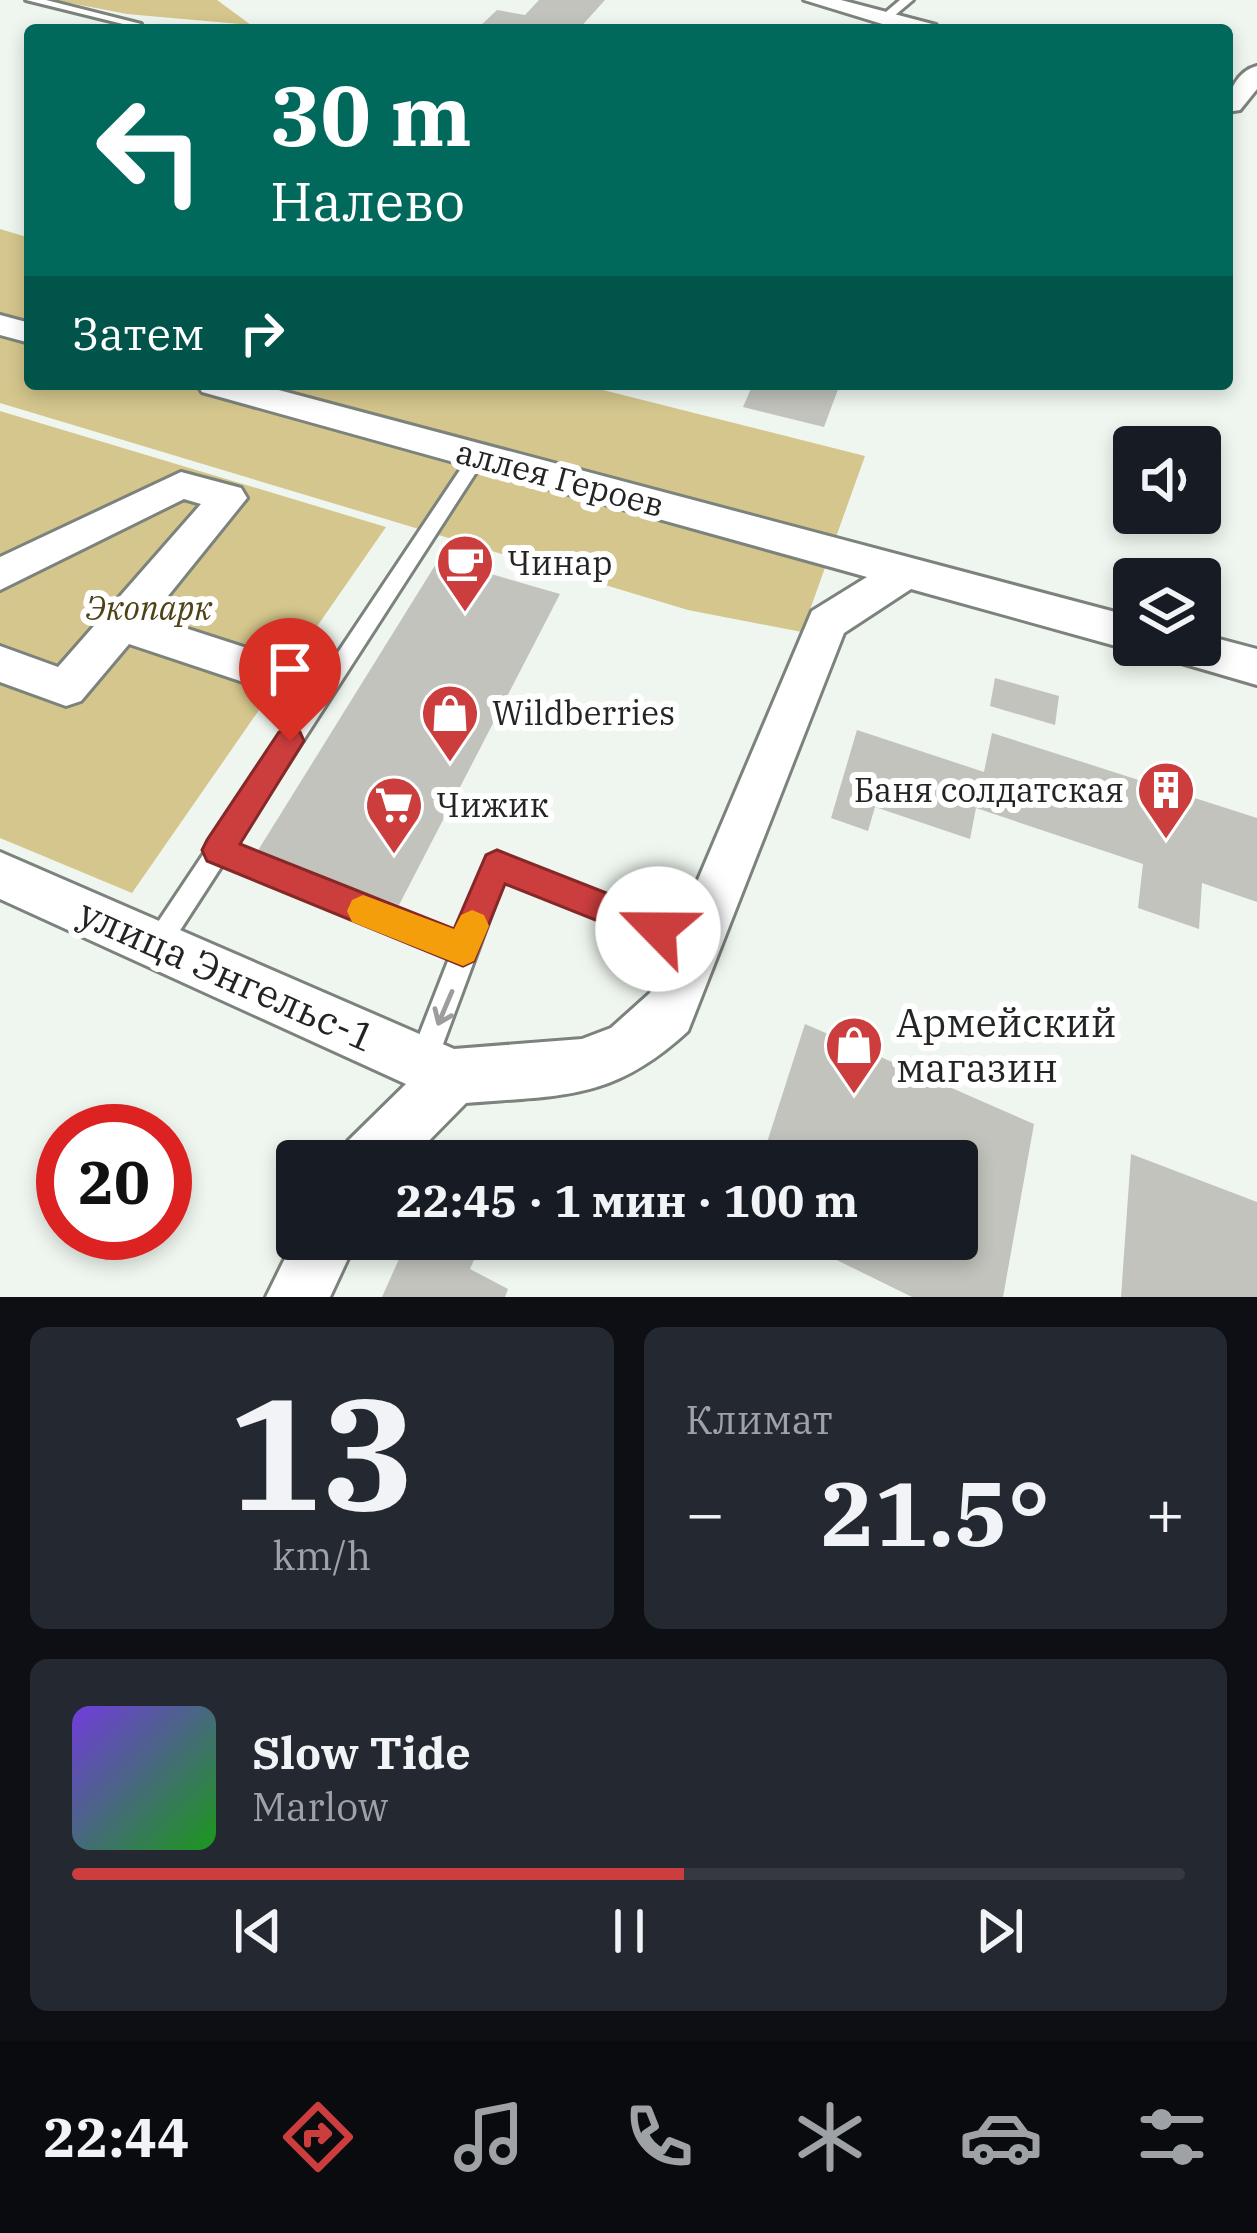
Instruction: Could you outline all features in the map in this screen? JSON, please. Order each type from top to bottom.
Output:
[{"type":"street","points":[[815,0],[904,24]]},
{"type":"street","points":[[1238,106],[1257,73]]},
{"type":"street","name":"аллея Героев","points":[[236,390],[906,572]]},
{"type":"street","points":[[0,575],[181,485],[228,498],[67,688],[0,664]]},
{"type":"street","points":[[906,572],[1113,628]]},
{"type":"street","name":"улица Энгельс-1","points":[[0,875],[438,1069],[582,1066],[629,1048],[669,1012],[827,623],[906,572]]},
{"type":"street","points":[[123,626],[306,685]]},
{"type":"street","points":[[1221,657],[1257,667]]},
{"type":"street","points":[[384,1140],[438,1069]]},
{"type":"street","points":[[297,1297],[316,1260]]},
{"type":"lane","points":[[32,0],[135,24]]},
{"type":"lane","points":[[884,19],[907,0]]},
{"type":"lane","points":[[157,943],[478,455]]},
{"type":"lane","points":[[218,850],[463,949]]},
{"type":"lane","points":[[438,1069],[463,949],[497,866],[698,946]]},
{"type":"green space","points":[[54,0],[217,0],[250,24],[240,24],[127,14]]},
{"type":"green space","points":[[0,229],[24,236],[24,390],[603,390],[865,456],[802,632],[688,610],[0,403]]},
{"type":"green space","name":"Экопарк","points":[[0,411],[386,527],[132,893],[0,838]]},
{"type":"building","points":[[539,0],[605,0],[583,24],[482,24],[497,10],[525,15]]},
{"type":"building","points":[[750,390],[838,390],[824,427],[743,407]]},
{"type":"building","points":[[439,559],[560,594],[399,905],[257,852]]},
{"type":"building","points":[[995,678],[1059,696],[1055,725],[990,706]]},
{"type":"building","name":"Баня солдатская","points":[[857,730],[984,772],[992,733],[1257,818],[1257,902],[1202,883],[1199,929],[1138,908],[1143,864],[976,808],[970,839],[875,807],[868,831],[831,818]]},
{"type":"building","points":[[805,1024],[1034,1124],[1003,1297],[912,1297],[837,1260],[978,1260],[978,1140],[768,1140]]},
{"type":"building","points":[[1131,1154],[1257,1202],[1257,1297],[1121,1297]]},
{"type":"building","points":[[399,1260],[474,1260],[470,1269],[508,1289],[505,1297],[382,1297]]},
{"type":"slow traffic","points":[[363,911],[463,949],[472,926]]},
{"type":"place","name":"Чинар","points":[[465,614]]},
{"type":"place","name":"Wildberries","points":[[450,764]]},
{"type":"place","name":"Баня солдатская","points":[[1166,841]]},
{"type":"place","name":"Чижик","points":[[394,856]]},
{"type":"place","name":"Армейский магазин","points":[[854,1096]]},
{"type":"route","points":[[290,741],[218,850],[463,949],[497,866],[658,929]]}]
